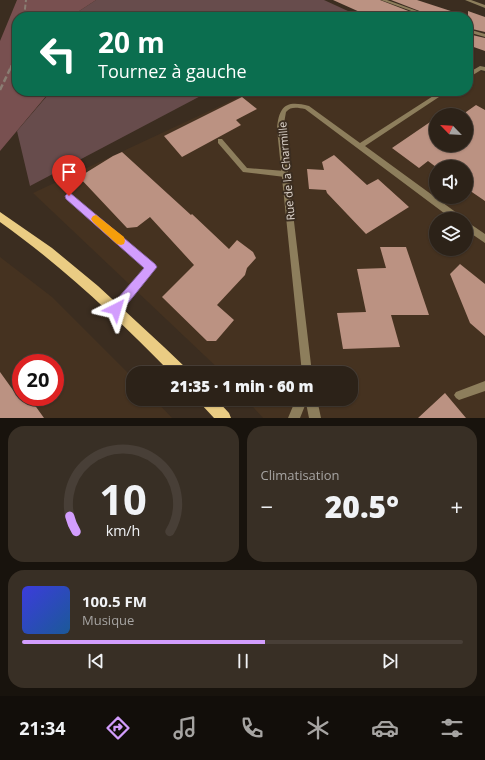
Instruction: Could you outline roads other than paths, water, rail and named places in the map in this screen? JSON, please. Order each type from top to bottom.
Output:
[{"type":"main road","points":[[0,216],[57,257],[116,309],[174,366]]},
{"type":"main road","points":[[213,406],[224,418]]},
{"type":"street","points":[[383,0],[418,12]]},
{"type":"street","points":[[467,0],[485,7]]},
{"type":"street","points":[[473,32],[485,36]]},
{"type":"street","points":[[473,73],[480,68],[485,69]]},
{"type":"street","points":[[360,146],[437,96]]},
{"type":"street","name":"Rue de la Charmille","points":[[306,366],[280,130],[281,114],[284,109],[290,106],[307,107],[449,212]]},
{"type":"street","points":[[473,230],[485,239]]},
{"type":"street","points":[[294,418],[299,406]]},
{"type":"street","points":[[312,406],[315,418]]},
{"type":"lane","points":[[220,141],[245,170],[285,174]]},
{"type":"lane","points":[[69,196],[151,267],[116,309]]},
{"type":"lane","points":[[459,395],[485,386]]},
{"type":"railway","points":[[25,12],[26,0]]},
{"type":"railway","points":[[10,70],[12,63]]},
{"type":"railway","points":[[0,90],[10,69]]}]
